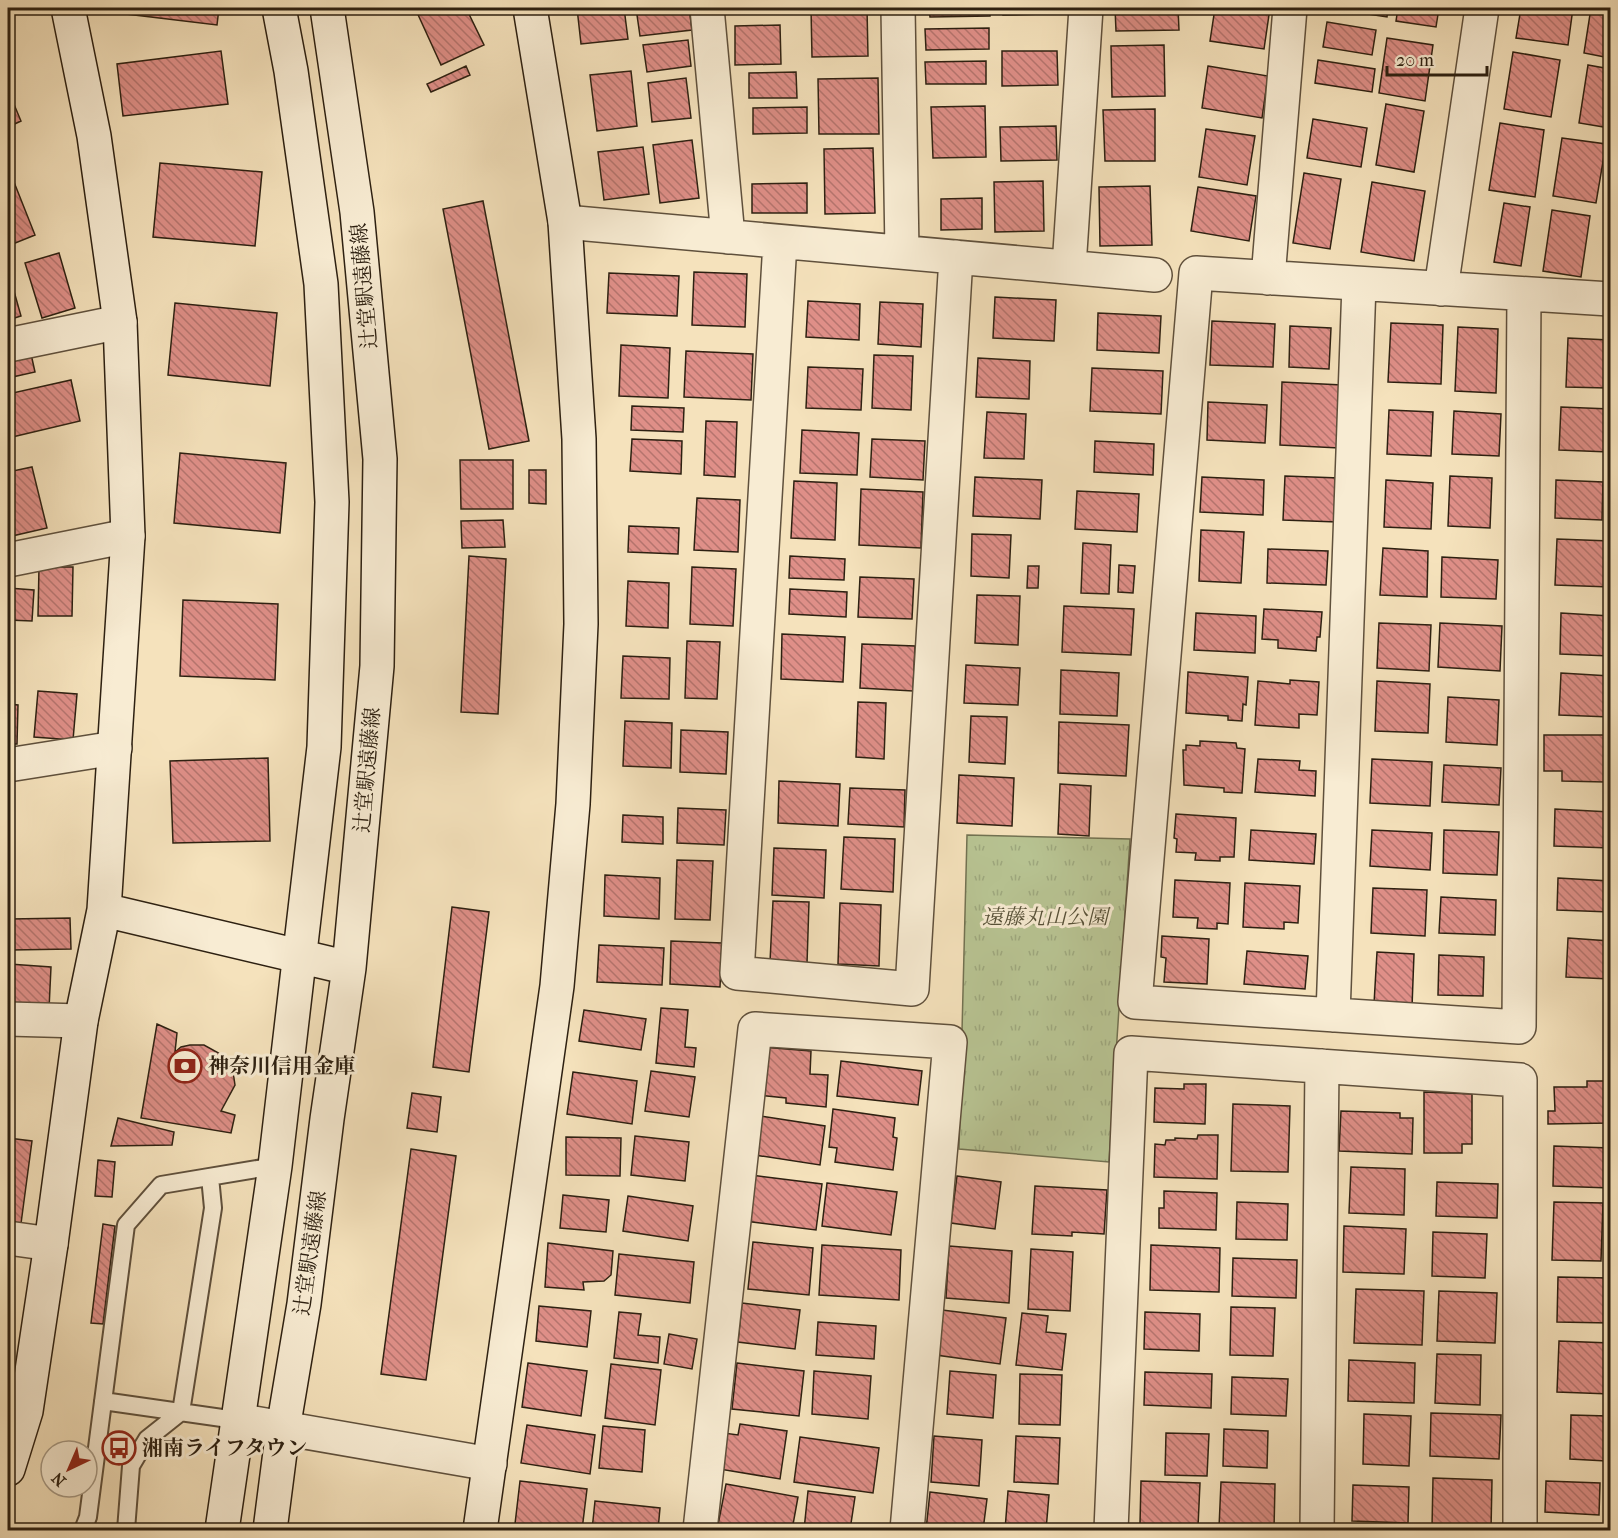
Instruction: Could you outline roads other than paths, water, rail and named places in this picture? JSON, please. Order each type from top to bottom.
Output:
[{"type":"street","points":[[8,1469],[17,1410],[51,1244],[81,1021],[104,910],[128,536],[120,322],[94,136],[68,8]]},
{"type":"street","name":"辻堂駅遠藤線","points":[[237,1420],[275,1166],[324,747],[332,502],[321,284],[291,71],[279,8]]},
{"type":"street","name":"辻堂駅遠藤線","points":[[270,1530],[283,1429],[303,1309],[349,968],[377,666],[380,459],[357,212],[327,8]]},
{"type":"street","points":[[480,1530],[557,986],[573,804],[580,624],[579,440],[565,222],[531,8]]},
{"type":"street","points":[[707,8],[728,237]]},
{"type":"street","points":[[898,8],[902,252]]},
{"type":"street","points":[[1069,267],[1086,8]]},
{"type":"street","points":[[1268,278],[1290,8]]},
{"type":"street","points":[[1441,289],[1482,8]]},
{"type":"street","points":[[565,222],[1155,275]]},
{"type":"street","points":[[780,242],[737,973],[912,989],[956,257]]},
{"type":"street","points":[[1524,294],[1520,1027],[1136,1002],[1196,273],[1524,294],[1609,293]]},
{"type":"street","points":[[1333,1015],[1359,284]]},
{"type":"street","points":[[8,345],[120,322]]},
{"type":"street","points":[[8,560],[128,536]]},
{"type":"street","points":[[8,765],[115,748]]},
{"type":"street","points":[[104,910],[349,968]]},
{"type":"street","points":[[8,1019],[81,1021]]},
{"type":"street","points":[[700,1530],[755,1029],[950,1042],[907,1530]]},
{"type":"street","points":[[1111,1530],[1131,1053],[1520,1080],[1520,1530]]},
{"type":"street","points":[[1317,1530],[1322,1066]]},
{"type":"street","points":[[8,1238],[51,1244]]},
{"type":"street","points":[[222,1530],[237,1420],[490,1464]]},
{"type":"lane","points":[[82,1530],[88,1517],[126,1225],[161,1185],[275,1166]]},
{"type":"lane","points":[[126,1530],[131,1466],[147,1439],[181,1412],[213,1208],[210,1177]]},
{"type":"lane","points":[[103,1401],[237,1420]]},
{"type":"place","name":"神奈川信用金庫","points":[[185,1066]]},
{"type":"place","name":"湘南ライフタウン","points":[[119,1448]]},
{"type":"park label","name":"遠藤丸山公園","points":[[1045,917]]}]
